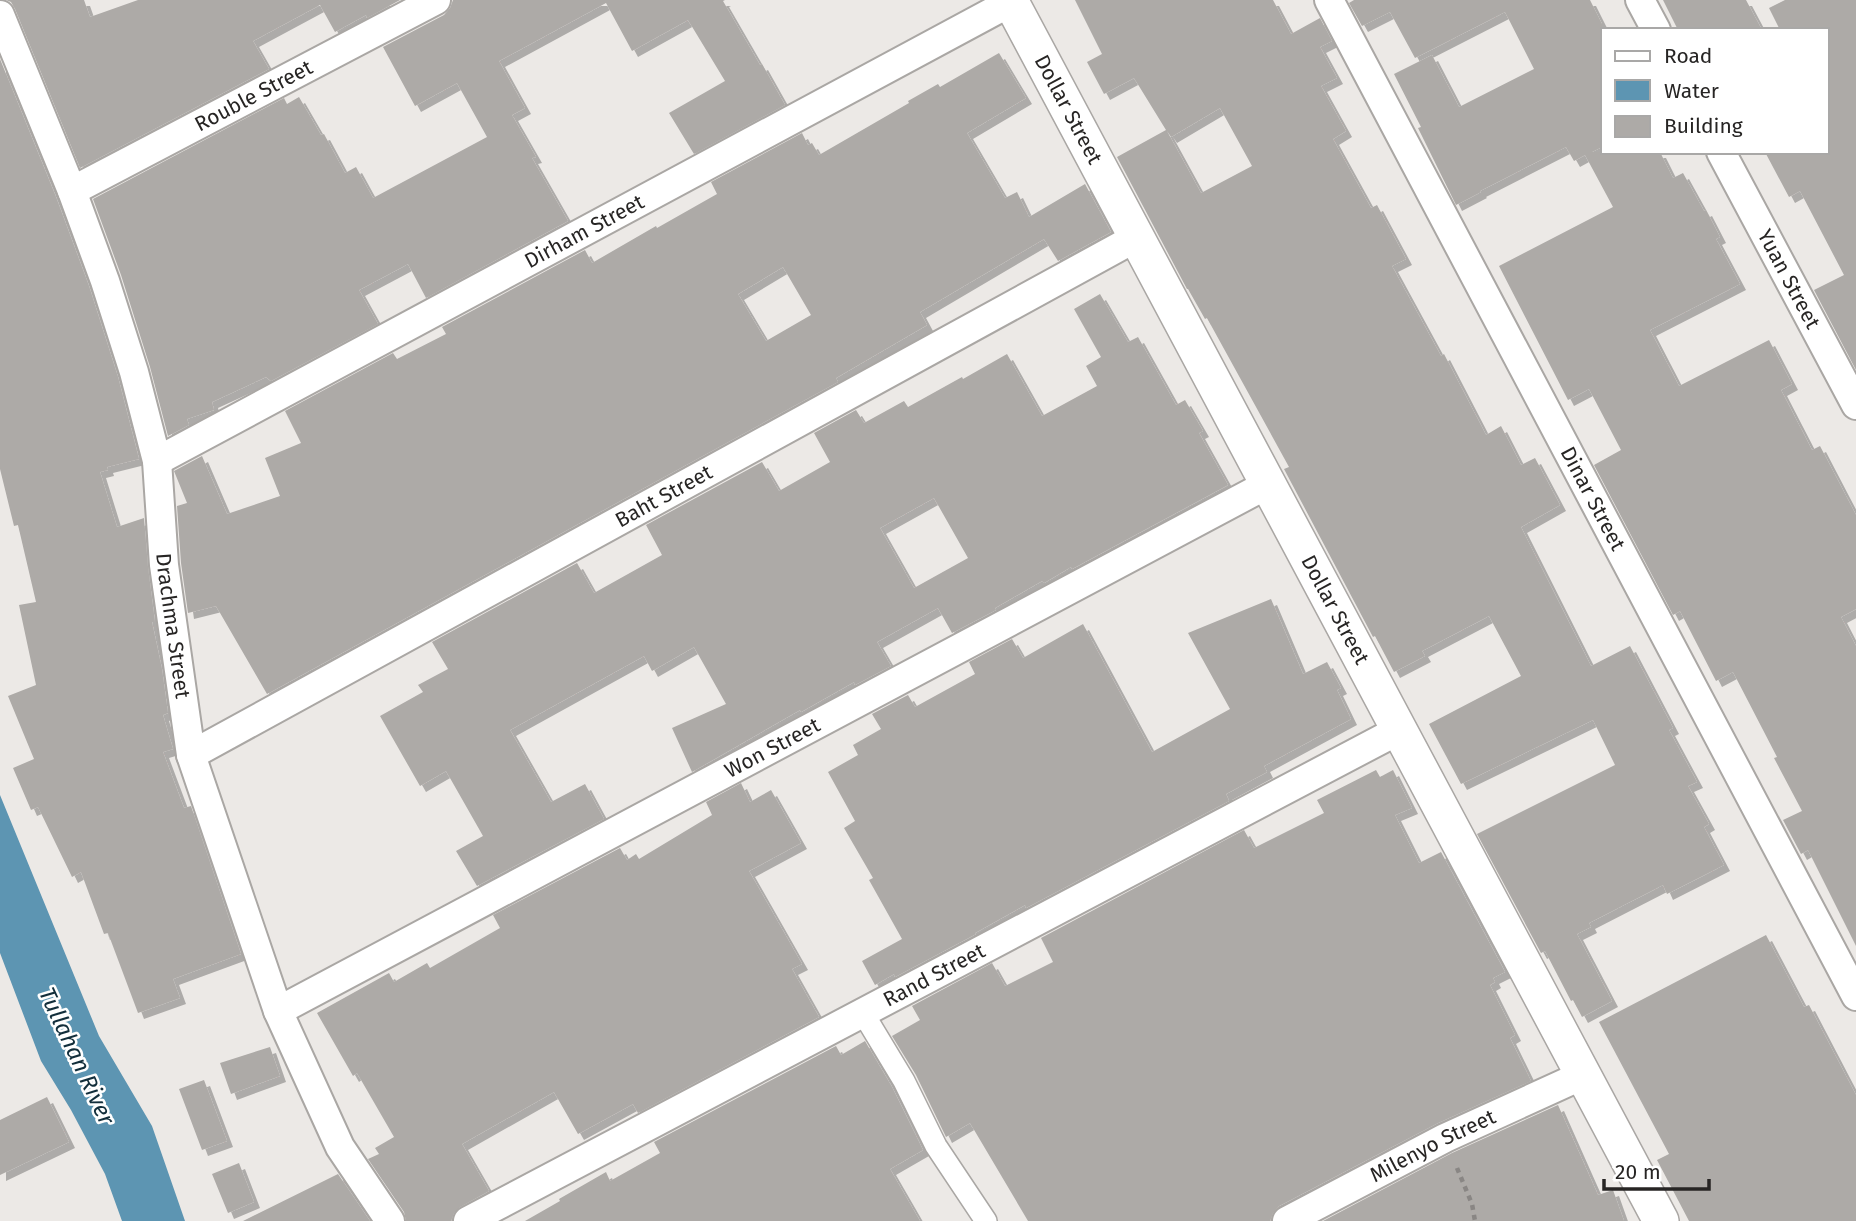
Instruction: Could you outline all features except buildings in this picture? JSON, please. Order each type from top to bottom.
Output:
[{"type":"street","name":"Rouble Street","points":[[72,191],[436,0]]},
{"type":"street","name":"Dinar Street","points":[[1329,0],[1856,996]]},
{"type":"street","points":[[1640,0],[1655,28]]},
{"type":"street","name":"Dollar Street","points":[[1010,1],[1661,1221]]},
{"type":"street","name":"Dirham Street","points":[[157,461],[1010,1]]},
{"type":"street","name":"Drachma Street","points":[[0,15],[72,191],[105,281],[134,372],[157,461],[164,565],[191,755],[278,1011],[340,1147],[390,1221]]},
{"type":"street","name":"Yuan Street","points":[[1722,154],[1856,405]]},
{"type":"street","name":"Baht Street","points":[[191,755],[1137,237]]},
{"type":"street","name":"Won Street","points":[[278,1011],[1268,484]]},
{"type":"street","name":"Rand Street","points":[[468,1221],[1399,730]]},
{"type":"street","points":[[863,1013],[904,1082],[936,1146],[986,1221]]},
{"type":"street","name":"Milenyo Street","points":[[1286,1221],[1444,1138],[1583,1074]]},
{"type":"path","points":[[1444,1138],[1472,1204],[1475,1221]]},
{"type":"water","name":"Tullahan River","points":[[0,795],[99,1036],[152,1126],[185,1221],[122,1221],[105,1174],[41,1061],[0,953]]}]
